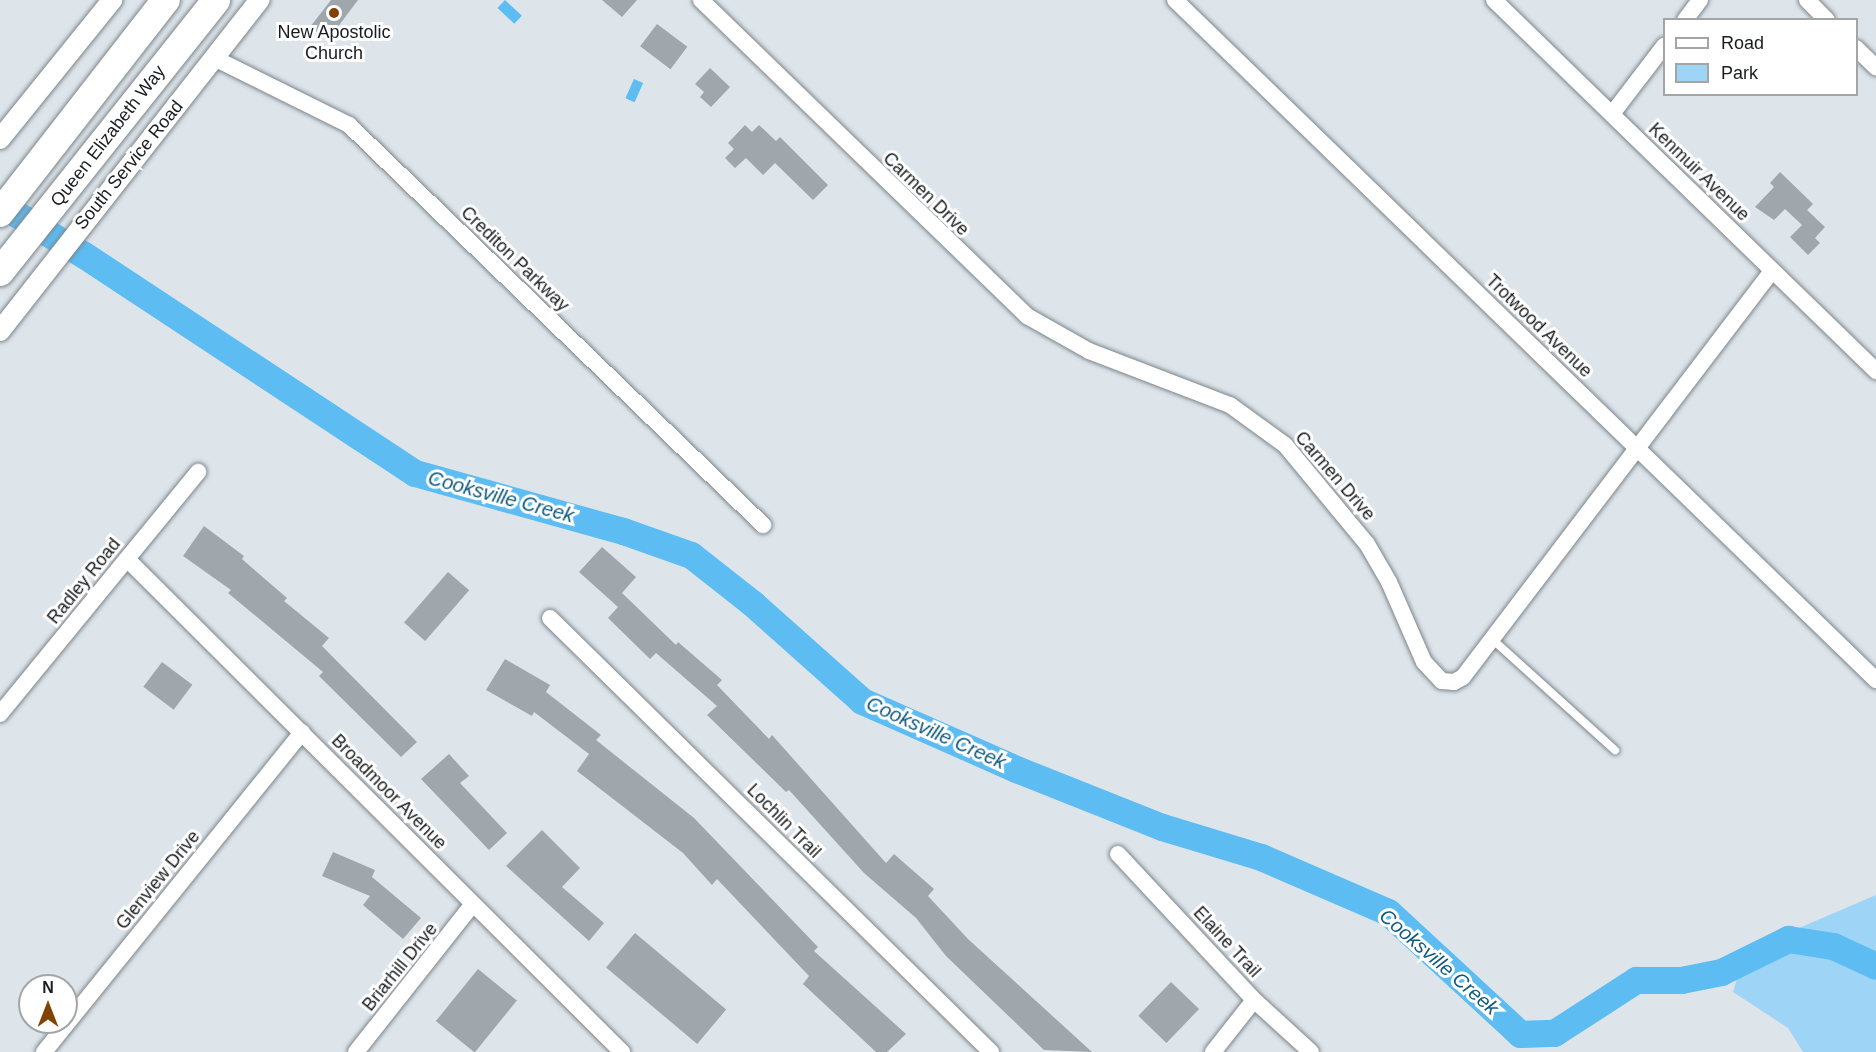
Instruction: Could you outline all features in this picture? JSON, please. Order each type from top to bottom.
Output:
[{"type":"highway","name":"Queen Elizabeth Way","points":[[0,213],[27,182],[75,113],[166,0]]},
{"type":"highway","name":"Queen Elizabeth Way","points":[[9,262],[216,0]]},
{"type":"street","points":[[0,139],[112,0]]},
{"type":"street","name":"South Service Road","points":[[0,331],[91,212],[260,0]]},
{"type":"street","name":"Carmen Drive","points":[[701,0],[1027,316],[1089,351],[1230,405],[1285,445],[1367,544],[1434,676],[1448,682],[1459,681],[1635,447],[1772,271]]},
{"type":"street","name":"Trotwood Avenue","points":[[1175,0],[1876,680]]},
{"type":"street","name":"Kenmuir Avenue","points":[[1494,0],[1876,371]]},
{"type":"street","points":[[1686,18],[1700,0]]},
{"type":"street","points":[[1807,0],[1825,18]]},
{"type":"street","points":[[1612,114],[1663,49]]},
{"type":"street","points":[[1858,49],[1876,67]]},
{"type":"street","name":"Crediton Parkway","points":[[214,58],[349,126],[763,525]]},
{"type":"street","name":"Radley Road","points":[[0,714],[198,472]]},
{"type":"street","name":"Broadmoor Avenue","points":[[128,559],[472,905],[622,1052]]},
{"type":"street","name":"Lochlin Trail","points":[[550,618],[991,1052]]},
{"type":"street","name":"Glenview Drive","points":[[44,1052],[302,732]]},
{"type":"street","name":"Elaine Trail","points":[[1118,854],[1254,1000],[1311,1052]]},
{"type":"street","name":"Briarhill Drive","points":[[356,1052],[472,905]]},
{"type":"street","points":[[1213,1052],[1254,1000]]},
{"type":"lane","points":[[1492,639],[1615,750]]},
{"type":"green space","points":[[1876,895],[1876,1052],[1803,1052],[1788,1028],[1733,992],[1745,951]]},
{"type":"shaded area","points":[[505,0],[522,16],[514,24],[497,8]]},
{"type":"shaded area","points":[[634,79],[643,83],[635,102],[625,98]]},
{"type":"building","name":"New Apostolic Church","points":[[331,0],[358,0],[328,40],[310,27]]},
{"type":"building","points":[[602,0],[637,0],[622,17]]},
{"type":"building","points":[[657,24],[687,47],[670,69],[640,46]]},
{"type":"building","points":[[710,68],[730,87],[711,107],[700,97],[704,92],[695,84]]},
{"type":"building","points":[[745,125],[752,132],[759,125],[776,141],[780,137],[828,185],[813,200],[775,163],[763,175],[746,158],[735,168],[725,158],[734,149],[728,143]]},
{"type":"building","points":[[1780,172],[1813,204],[1807,210],[1825,227],[1815,238],[1820,243],[1808,255],[1790,237],[1802,225],[1785,209],[1774,220],[1755,207],[1774,187],[1770,183]]},
{"type":"building","points":[[204,526],[244,556],[242,559],[287,598],[284,601],[329,638],[322,646],[417,742],[401,757],[319,676],[323,672],[228,593],[231,590],[183,556]]},
{"type":"building","points":[[602,547],[636,577],[622,593],[676,645],[678,642],[722,680],[717,685],[769,739],[772,735],[886,863],[894,854],[934,889],[928,896],[968,939],[1092,1052],[1044,1050],[946,956],[916,918],[864,873],[789,790],[786,792],[707,715],[717,706],[656,653],[650,659],[608,618],[618,607],[579,572]]},
{"type":"building","points":[[448,572],[469,590],[425,641],[404,623]]},
{"type":"building","points":[[505,659],[550,685],[546,692],[601,735],[596,740],[694,818],[818,947],[814,951],[906,1034],[887,1052],[876,1052],[803,984],[809,976],[717,879],[712,885],[683,853],[577,771],[589,754],[534,712],[532,716],[486,690]]},
{"type":"building","points":[[162,662],[192,685],[174,710],[143,687]]},
{"type":"building","points":[[449,754],[469,776],[460,783],[507,833],[489,850],[421,779]]},
{"type":"building","points":[[542,830],[580,868],[562,887],[604,923],[589,941],[506,866]]},
{"type":"building","points":[[333,852],[375,870],[372,877],[421,918],[403,939],[363,905],[370,896],[322,876]]},
{"type":"building","points":[[635,933],[726,1009],[697,1044],[606,967]]},
{"type":"building","points":[[478,969],[517,1000],[475,1052],[436,1021]]},
{"type":"building","points":[[1171,982],[1199,1009],[1166,1043],[1138,1016]]},
{"type":"waterway","name":"Cooksville Creek","points":[[0,204],[84,255],[415,473],[623,531],[691,555],[752,603],[862,701],[1016,769],[1162,827],[1261,857],[1388,912],[1520,1034],[1554,1033],[1636,980],[1681,980],[1721,972],[1788,939],[1833,946],[1876,966]]},
{"type":"place","name":"New Apostolic Church","points":[[334,13]]}]
